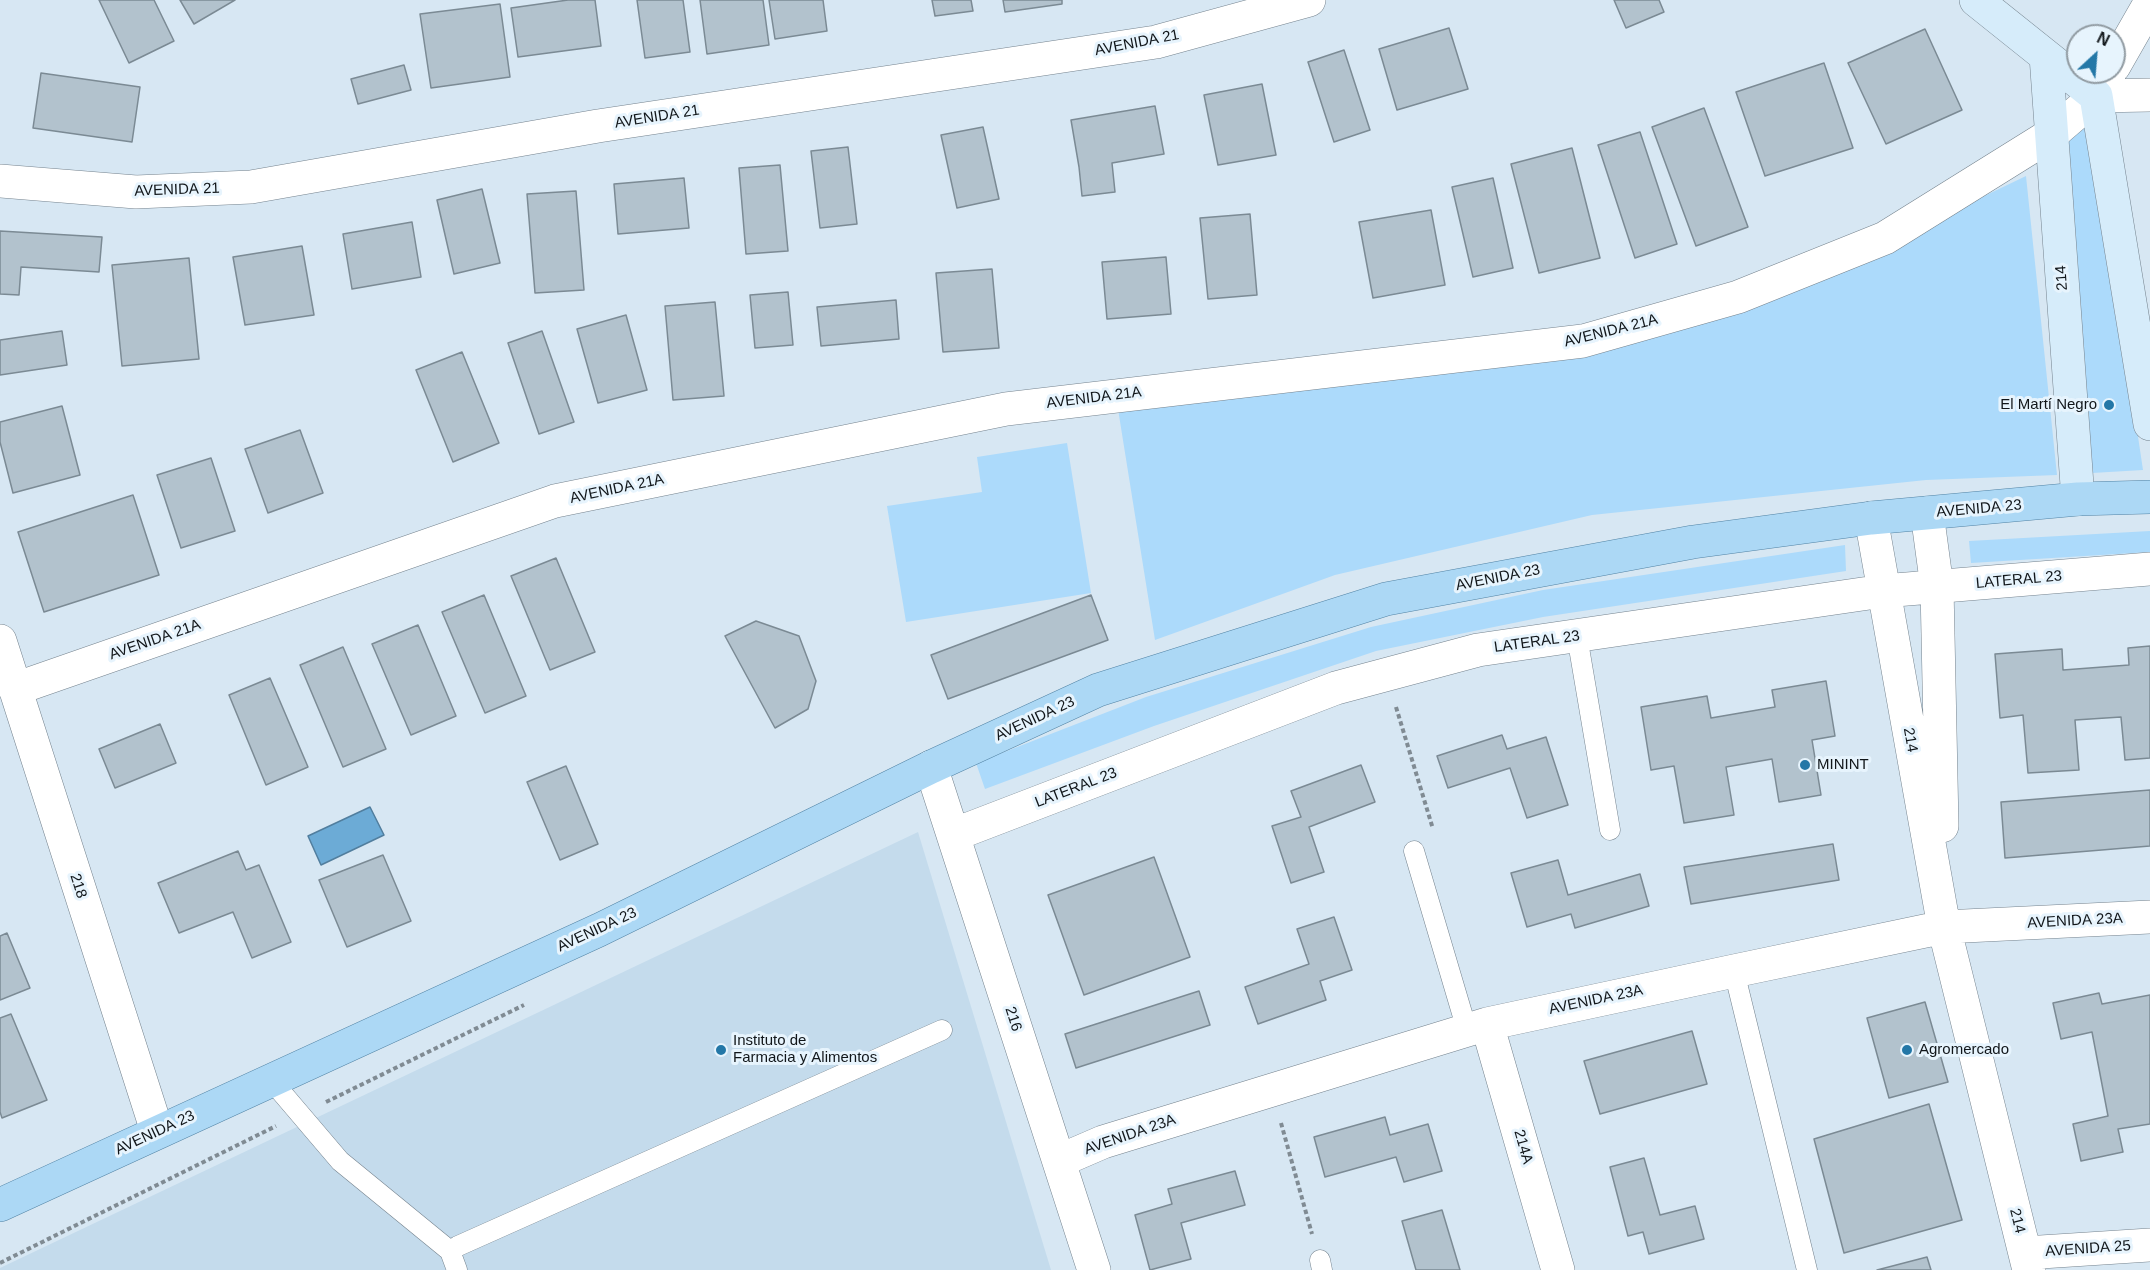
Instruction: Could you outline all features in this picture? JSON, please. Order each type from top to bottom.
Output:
[{"type":"main road","name":"AVENIDA 23","points":[[0,1205],[599,930],[931,767],[1098,690],[1386,599],[1693,542],[1871,518],[2078,500],[2150,497]]},
{"type":"street","name":"AVENIDA 21","points":[[0,181],[136,192],[251,187],[598,126],[1156,42],[1309,0]]},
{"type":"street","points":[[1976,0],[2046,56],[2066,66]]},
{"type":"street","points":[[2126,45],[2150,3]]},
{"type":"street","name":"214","points":[[2046,56],[2078,500]]},
{"type":"street","points":[[2150,95],[2103,84],[2150,424]]},
{"type":"street","name":"AVENIDA 21A","points":[[15,689],[555,501],[1006,409],[1584,341],[1738,297],[1885,238],[2052,134],[2103,84]]},
{"type":"street","name":"214","points":[[1927,513],[1937,587],[1944,927]]},
{"type":"street","name":"214","points":[[1871,518],[1944,927],[2027,1261]]},
{"type":"street","name":"LATERAL 23","points":[[953,835],[1336,688],[1478,650],[1883,591],[2150,569]]},
{"type":"street","name":"218","points":[[0,642],[157,1131]]},
{"type":"street","name":"216","points":[[931,767],[1094,1270]]},
{"type":"street","name":"AVENIDA 23A","points":[[1059,1161],[1103,1142],[1477,1027],[1944,927],[2150,917]]},
{"type":"street","name":"214A","points":[[1477,1027],[1558,1270]]},
{"type":"street","name":"AVENIDA 25","points":[[2027,1261],[2150,1245]]},
{"type":"lane","points":[[1577,636],[1610,830]]},
{"type":"lane","points":[[1414,851],[1477,1027]]},
{"type":"lane","points":[[1734,971],[1807,1270]]},
{"type":"lane","points":[[450,1251],[942,1030]]},
{"type":"lane","points":[[271,1080],[340,1161],[450,1251],[457,1270]]},
{"type":"path","points":[[1386,675],[1437,844],[1414,851]]},
{"type":"path","points":[[1272,1090],[1321,1265]]},
{"type":"shaded area","points":[[2091,122],[2143,470],[2092,473],[2067,139]]},
{"type":"shaded area","points":[[2026,176],[2057,475],[1926,480],[1592,515],[1335,575],[1155,640],[1118,409],[1747,310]]},
{"type":"shaded area","points":[[1067,443],[1091,593],[906,622],[887,506],[982,492],[977,457]]},
{"type":"shaded area","points":[[2150,531],[2150,552],[1971,563],[1969,541]]},
{"type":"shaded area","points":[[1845,545],[1846,571],[1543,617],[1376,651],[1154,726],[985,789],[976,763],[1146,697],[1371,627],[1543,590]]},
{"type":"shaded area","points":[[370,807],[384,835],[321,865],[308,836]]},
{"type":"shaded area","name":"Instituto de Farmacia y Alimentos","points":[[918,832],[1051,1270],[0,1270],[0,1268]]},
{"type":"building","points":[[99,0],[154,0],[174,41],[129,63]]},
{"type":"building","points":[[180,0],[235,0],[194,24]]},
{"type":"building","points":[[568,0],[595,0],[601,46],[518,57],[511,8]]},
{"type":"building","points":[[637,0],[683,0],[690,52],[645,58]]},
{"type":"building","points":[[700,0],[763,0],[769,45],[707,54]]},
{"type":"building","points":[[769,0],[823,0],[827,31],[775,39]]},
{"type":"building","points":[[932,0],[971,0],[973,11],[935,16]]},
{"type":"building","points":[[1003,0],[1062,0],[1062,4],[1005,12]]},
{"type":"building","points":[[1614,0],[1659,0],[1664,12],[1626,28]]},
{"type":"building","points":[[500,4],[510,77],[431,88],[420,14]]},
{"type":"building","points":[[1449,28],[1468,89],[1397,110],[1379,49]]},
{"type":"building","points":[[1925,29],[1962,110],[1886,144],[1848,63]]},
{"type":"building","points":[[1344,50],[1370,130],[1334,142],[1308,62]]},
{"type":"building","points":[[1824,63],[1853,148],[1765,176],[1736,92]]},
{"type":"building","points":[[404,65],[411,90],[358,104],[351,79]]},
{"type":"building","points":[[41,73],[140,87],[132,142],[33,128]]},
{"type":"building","points":[[1262,84],[1276,155],[1218,165],[1204,95]]},
{"type":"building","points":[[1155,106],[1164,154],[1112,163],[1115,192],[1082,196],[1071,120]]},
{"type":"building","points":[[1704,108],[1748,227],[1696,246],[1652,127]]},
{"type":"building","points":[[983,127],[999,199],[957,208],[941,135]]},
{"type":"building","points":[[1640,132],[1677,244],[1635,258],[1598,145]]},
{"type":"building","points":[[848,147],[857,224],[820,228],[811,151]]},
{"type":"building","points":[[1572,148],[1600,258],[1539,273],[1511,164]]},
{"type":"building","points":[[780,165],[788,251],[746,254],[739,168]]},
{"type":"building","points":[[684,178],[689,228],[618,234],[614,184]]},
{"type":"building","points":[[1493,178],[1513,268],[1473,277],[1452,187]]},
{"type":"building","points":[[482,189],[500,263],[454,274],[437,200]]},
{"type":"building","points":[[576,191],[584,290],[535,293],[527,194]]},
{"type":"building","points":[[1431,210],[1445,285],[1373,298],[1359,222]]},
{"type":"building","points":[[1250,214],[1257,295],[1208,299],[1200,218]]},
{"type":"building","points":[[412,222],[421,277],[352,289],[343,234]]},
{"type":"building","points":[[0,231],[102,237],[99,272],[21,267],[19,295],[0,294]]},
{"type":"building","points":[[302,246],[314,315],[245,325],[233,257]]},
{"type":"building","points":[[1166,257],[1171,314],[1107,319],[1102,262]]},
{"type":"building","points":[[189,258],[199,359],[122,366],[112,265]]},
{"type":"building","points":[[992,269],[999,348],[943,352],[936,273]]},
{"type":"building","points":[[788,292],[793,345],[755,348],[750,295]]},
{"type":"building","points":[[896,300],[899,339],[821,346],[817,307]]},
{"type":"building","points":[[715,302],[724,396],[673,400],[665,306]]},
{"type":"building","points":[[626,315],[647,390],[598,403],[577,329]]},
{"type":"building","points":[[62,331],[67,365],[0,375],[0,340]]},
{"type":"building","points":[[542,331],[574,422],[539,434],[508,343]]},
{"type":"building","points":[[462,352],[499,443],[453,462],[416,370]]},
{"type":"building","points":[[62,406],[80,475],[13,493],[0,442],[0,422]]},
{"type":"building","points":[[300,430],[323,493],[268,513],[245,449]]},
{"type":"building","points":[[211,458],[235,531],[181,548],[157,475]]},
{"type":"building","points":[[133,495],[159,575],[44,612],[18,532]]},
{"type":"building","points":[[556,558],[595,652],[550,670],[511,576]]},
{"type":"building","points":[[484,595],[526,696],[485,713],[442,612]]},
{"type":"building","points":[[1091,595],[1108,640],[948,699],[931,655]]},
{"type":"building","points":[[756,621],[799,636],[816,681],[808,709],[775,728],[725,636]]},
{"type":"building","points":[[418,625],[456,716],[411,735],[372,644]]},
{"type":"building","points":[[2150,646],[2150,758],[2125,760],[2121,717],[2075,720],[2079,770],[2028,773],[2023,715],[2000,718],[1995,654],[2062,649],[2063,670],[2129,665],[2128,648]]},
{"type":"building","points":[[343,647],[386,749],[343,767],[300,665]]},
{"type":"building","points":[[270,678],[308,767],[266,785],[229,695]]},
{"type":"building","points":[[1826,681],[1835,736],[1812,740],[1821,795],[1779,802],[1772,759],[1726,767],[1734,815],[1684,823],[1674,766],[1651,770],[1641,707],[1707,696],[1711,718],[1775,707],[1772,690]]},
{"type":"building","points":[[160,724],[176,763],[115,788],[99,749]]},
{"type":"building","points":[[1502,735],[1507,749],[1546,737],[1568,805],[1527,818],[1510,768],[1448,788],[1437,756]]},
{"type":"building","points":[[1361,765],[1375,802],[1309,827],[1324,872],[1291,883],[1272,826],[1301,817],[1291,791]]},
{"type":"building","points":[[566,766],[598,844],[560,860],[527,782]]},
{"type":"building","points":[[2150,790],[2150,846],[2005,858],[2001,802]]},
{"type":"building","points":[[1833,844],[1839,880],[1691,904],[1684,867]]},
{"type":"building","points":[[238,851],[246,870],[259,865],[291,942],[252,958],[233,912],[179,933],[158,883]]},
{"type":"building","points":[[383,855],[411,921],[347,947],[319,880]]},
{"type":"building","points":[[1154,857],[1190,957],[1084,995],[1048,895]]},
{"type":"building","points":[[1558,860],[1568,895],[1640,874],[1649,906],[1575,928],[1571,914],[1527,927],[1511,873]]},
{"type":"building","points":[[1334,917],[1352,970],[1320,981],[1326,1000],[1258,1024],[1245,987],[1309,964],[1297,929]]},
{"type":"building","points":[[7,933],[30,988],[0,1000],[0,936]]},
{"type":"building","points":[[1199,991],[1210,1025],[1076,1068],[1065,1034]]},
{"type":"building","points":[[2099,993],[2102,1004],[2150,995],[2150,1124],[2118,1129],[2123,1152],[2081,1161],[2073,1124],[2108,1116],[2092,1032],[2061,1039],[2053,1003]]},
{"type":"building","name":"Agromercado","points":[[1925,1002],[1948,1082],[1889,1098],[1867,1018]]},
{"type":"building","points":[[11,1014],[47,1100],[2,1118],[0,1112],[0,1018]]},
{"type":"building","points":[[1692,1031],[1707,1084],[1600,1114],[1584,1061]]},
{"type":"building","points":[[1929,1104],[1962,1220],[1844,1253],[1814,1139]]},
{"type":"building","points":[[1385,1117],[1390,1135],[1428,1124],[1442,1171],[1404,1182],[1396,1157],[1325,1177],[1314,1137]]},
{"type":"building","points":[[1644,1158],[1660,1215],[1695,1206],[1704,1239],[1649,1254],[1643,1232],[1628,1236],[1610,1167]]},
{"type":"building","points":[[1235,1171],[1245,1205],[1181,1223],[1191,1259],[1150,1270],[1135,1215],[1172,1204],[1168,1189]]},
{"type":"building","points":[[1442,1210],[1460,1270],[1416,1270],[1402,1221]]},
{"type":"building","points":[[1927,1257],[1931,1270],[1877,1270]]},
{"type":"place","name":"El Martí Negro","points":[[2109,405]]},
{"type":"place","name":"MININT","points":[[1805,765]]},
{"type":"place","name":"Instituto de Farmacia y Alimentos","points":[[721,1050]]},
{"type":"place","name":"Agromercado","points":[[1907,1050]]}]
